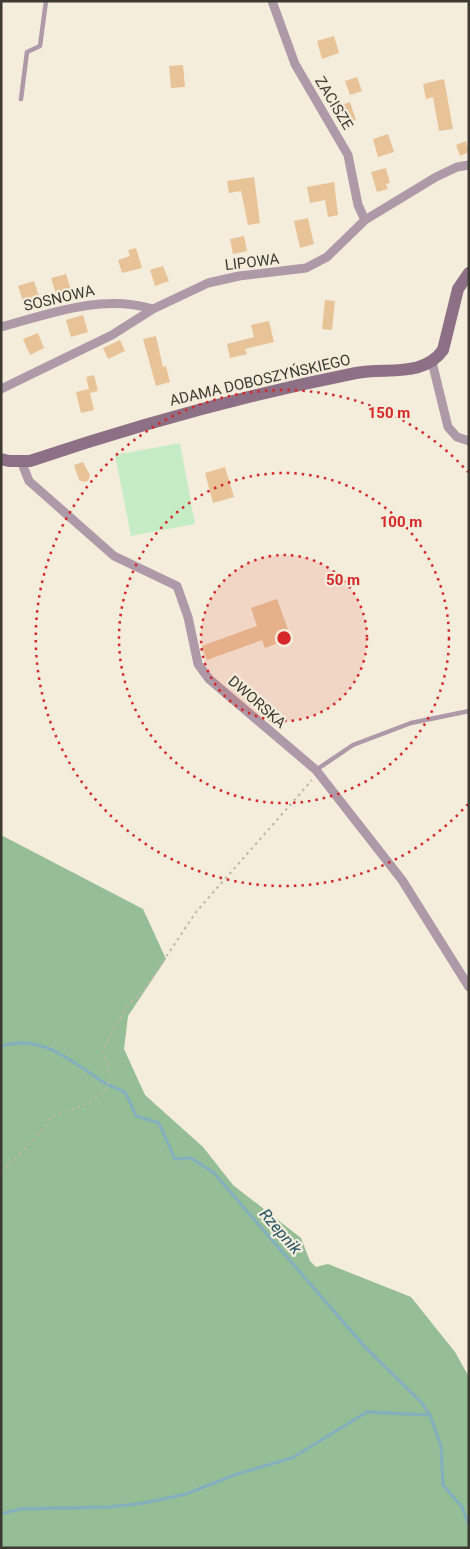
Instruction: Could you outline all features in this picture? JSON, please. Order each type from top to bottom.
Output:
[{"type":"street","name":"ZACISZE","points":[[272,1],[295,64],[348,155],[358,205],[365,220]]},
{"type":"street","name":"LIPOWA","points":[[1,389],[112,335],[154,309],[208,283],[238,276],[306,268],[327,257],[365,220],[436,177],[457,167],[469,165]]},
{"type":"street","points":[[469,272],[458,289],[443,350],[432,362],[448,427],[457,437],[469,441]]},
{"type":"street","name":"SOSNOWA","points":[[1,327],[77,306],[104,302],[132,303],[154,309]]},
{"type":"street","name":"ADAMA DOBOSZYŃSKIEGO","points":[[1,459],[30,461],[240,398],[366,371],[417,369],[432,362]]},
{"type":"street","name":"DWORSKA","points":[[21,461],[29,481],[114,556],[177,586],[188,617],[198,664],[209,679],[317,771],[402,880],[468,984]]},
{"type":"lane","points":[[21,99],[27,52],[40,46],[46,1]]},
{"type":"lane","points":[[317,771],[352,746],[411,723],[469,711]]},
{"type":"path","points":[[1,1173],[47,1125],[50,1117],[88,1104],[108,1086],[110,1073],[103,1050],[126,1007],[144,990],[196,912],[317,771]]},
{"type":"green space","points":[[180,443],[195,524],[131,536],[115,455]]},
{"type":"green space","points":[[1,835],[143,909],[166,959],[128,1016],[124,1049],[145,1095],[203,1147],[233,1185],[301,1238],[310,1261],[316,1267],[328,1264],[411,1297],[455,1352],[469,1377],[469,1548],[1,1548]]},
{"type":"building","points":[[334,36],[339,53],[322,59],[317,41]]},
{"type":"building","points":[[183,65],[185,87],[171,88],[169,66]]},
{"type":"building","points":[[357,77],[362,91],[350,95],[345,81]]},
{"type":"building","points":[[444,79],[453,129],[439,131],[433,97],[426,99],[423,84]]},
{"type":"building","points":[[350,102],[356,120],[344,124],[338,106]]},
{"type":"building","points":[[388,134],[394,152],[378,157],[373,139]]},
{"type":"building","points":[[466,141],[469,152],[460,156],[456,145]]},
{"type":"building","points":[[386,168],[390,183],[386,184],[388,189],[377,192],[371,172]]},
{"type":"building","points":[[254,177],[260,223],[248,225],[241,191],[229,193],[227,181]]},
{"type":"building","points":[[334,182],[338,215],[328,217],[325,200],[310,203],[307,187]]},
{"type":"building","points":[[308,218],[314,244],[300,248],[294,221]]},
{"type":"building","points":[[244,236],[247,251],[233,254],[230,239]]},
{"type":"building","points":[[136,248],[142,268],[122,273],[118,260],[130,256],[128,250]]},
{"type":"building","points":[[163,266],[169,281],[155,286],[150,270]]},
{"type":"building","points":[[66,274],[71,290],[56,294],[51,278]]},
{"type":"building","points":[[34,281],[39,296],[23,301],[18,286]]},
{"type":"building","points":[[325,300],[335,301],[332,330],[322,329]]},
{"type":"building","points":[[83,315],[88,332],[71,337],[66,320]]},
{"type":"building","points":[[269,321],[274,342],[245,349],[247,354],[230,358],[227,344],[254,337],[251,325]]},
{"type":"building","points":[[38,333],[44,348],[30,355],[23,339]]},
{"type":"building","points":[[156,336],[163,367],[166,366],[170,382],[156,386],[143,339]]},
{"type":"building","points":[[120,340],[125,351],[108,359],[103,348]]},
{"type":"building","points":[[94,375],[98,391],[90,393],[94,410],[81,413],[76,392],[89,389],[86,377]]},
{"type":"building","points":[[83,462],[90,475],[88,481],[83,482],[79,480],[74,465]]},
{"type":"building","points":[[225,467],[234,497],[213,503],[205,473]]},
{"type":"building","points":[[277,599],[291,638],[265,648],[262,640],[207,660],[202,646],[257,626],[251,608]]},
{"type":"waterway","name":"Rzepnik","points":[[1,1046],[16,1043],[30,1044],[43,1047],[67,1058],[103,1082],[124,1092],[136,1116],[159,1123],[175,1159],[191,1158],[213,1172],[366,1348],[421,1402],[430,1415],[441,1446],[443,1485],[462,1507],[469,1526]]},
{"type":"waterway","points":[[1,1514],[20,1509],[110,1507],[144,1503],[186,1494],[237,1474],[292,1458],[367,1412],[429,1415]]}]
